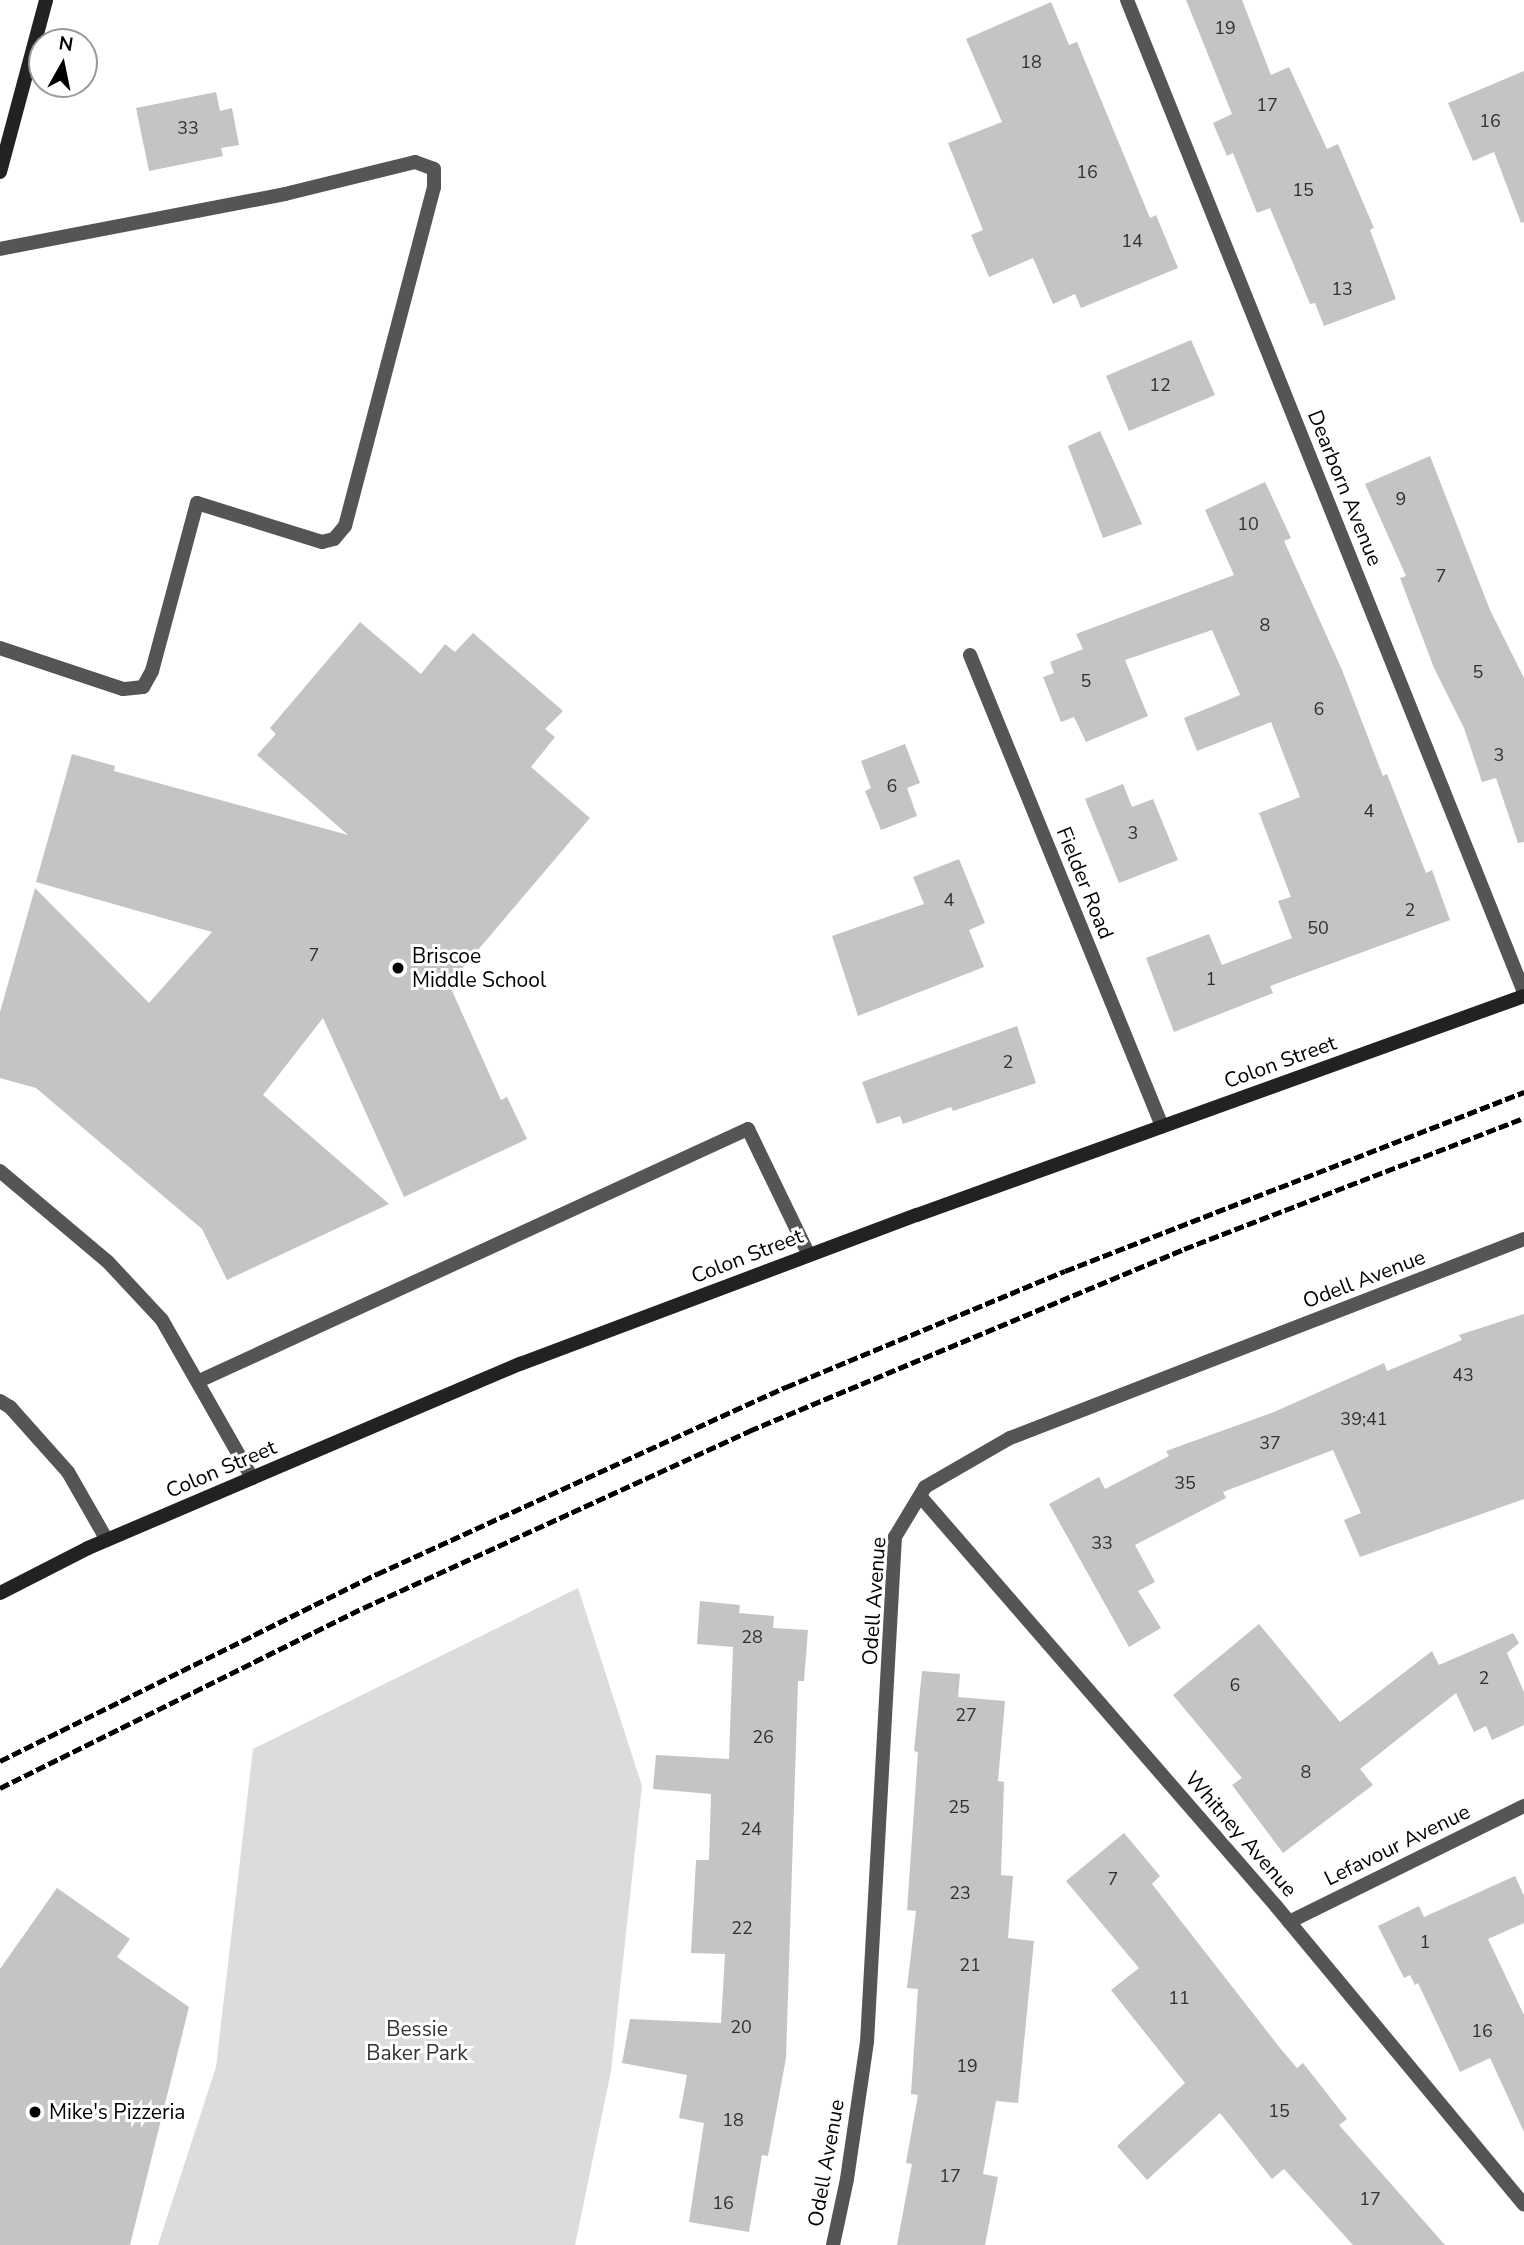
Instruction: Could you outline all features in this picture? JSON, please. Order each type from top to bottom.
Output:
[{"type":"main road","points":[[0,172],[46,0]]},
{"type":"main road","name":"Colon Street","points":[[0,1593],[107,1540],[520,1364],[809,1255],[1524,994]]},
{"type":"street","name":"Dearborn Avenue","points":[[1127,0],[1524,994]]},
{"type":"street","points":[[0,249],[285,194],[415,162],[434,169],[434,187],[345,526],[334,540],[321,542],[197,503],[152,671],[143,687],[123,689],[0,648]]},
{"type":"street","name":"Fielder Road","points":[[970,655],[1162,1126]]},
{"type":"street","points":[[199,1381],[748,1129],[809,1255]]},
{"type":"street","points":[[0,1171],[108,1262],[162,1320],[252,1478]]},
{"type":"street","name":"Odell Avenue","points":[[833,2245],[847,2179],[867,2042],[895,1537],[925,1487],[1010,1437],[1524,1239]]},
{"type":"street","points":[[0,1401],[10,1408],[68,1472],[107,1540]]},
{"type":"street","name":"Whitney Avenue","points":[[920,1496],[1289,1922],[1524,2204]]},
{"type":"street","name":"Lefavour Avenue","points":[[1289,1922],[1524,1806]]},
{"type":"green space","name":"Bessie Baker Park","points":[[578,1588],[642,1786],[611,2071],[575,2245],[158,2245],[216,2067],[253,1749]]},
{"type":"building","points":[[1186,0],[1242,0],[1271,75],[1289,67],[1327,149],[1338,144],[1374,228],[1370,230],[1396,299],[1324,326],[1315,303],[1310,304],[1270,208],[1257,213],[1233,153],[1227,156],[1213,123],[1232,114]]},
{"type":"building","points":[[1051,2],[1069,45],[1077,42],[1150,218],[1156,215],[1178,268],[1081,308],[1075,294],[1053,304],[1033,258],[989,277],[971,235],[983,230],[948,143],[1002,122],[966,39]]},
{"type":"building","points":[[1524,71],[1524,222],[1521,223],[1494,152],[1473,161],[1448,103]]},
{"type":"building","points":[[216,92],[220,111],[232,108],[239,145],[221,148],[223,156],[149,171],[136,108]]},
{"type":"building","points":[[1191,340],[1215,395],[1129,431],[1106,376]]},
{"type":"building","points":[[1100,431],[1142,524],[1103,538],[1068,446]]},
{"type":"building","points":[[1430,456],[1490,610],[1524,678],[1524,842],[1518,843],[1496,778],[1482,782],[1464,728],[1434,668],[1400,578],[1406,576],[1365,484]]},
{"type":"building","points":[[1265,482],[1291,538],[1284,541],[1342,670],[1383,776],[1387,774],[1426,873],[1432,870],[1450,920],[1270,986],[1273,993],[1174,1032],[1146,958],[1209,934],[1222,965],[1292,938],[1278,901],[1291,897],[1259,813],[1300,797],[1271,722],[1197,751],[1184,718],[1240,695],[1212,630],[1125,660],[1148,716],[1086,742],[1074,717],[1061,722],[1043,677],[1054,673],[1050,662],[1083,649],[1076,634],[1234,575],[1205,510]]},
{"type":"building","points":[[360,622],[421,674],[445,644],[455,652],[473,633],[563,711],[545,729],[555,737],[531,767],[590,818],[449,984],[501,1100],[507,1097],[527,1139],[404,1197],[323,1018],[263,1095],[389,1204],[227,1280],[202,1229],[36,1088],[0,1078],[0,1012],[35,888],[149,1003],[212,932],[36,882],[72,754],[115,766],[114,771],[348,835],[257,755],[276,734],[270,728]]},
{"type":"building","points":[[905,744],[920,783],[907,788],[917,816],[881,830],[865,791],[871,788],[861,761]]},
{"type":"building","points":[[1123,784],[1132,807],[1153,799],[1178,860],[1119,883],[1085,799]]},
{"type":"building","points":[[959,859],[985,923],[969,930],[984,967],[858,1016],[832,936],[924,904],[913,877]]},
{"type":"building","points":[[1017,1026],[1036,1083],[953,1111],[951,1107],[903,1124],[900,1116],[877,1124],[862,1082]]},
{"type":"building","points":[[1524,1314],[1524,1499],[1360,1557],[1344,1520],[1361,1513],[1333,1450],[1223,1492],[1226,1498],[1135,1545],[1155,1582],[1138,1591],[1161,1628],[1129,1647],[1049,1504],[1099,1477],[1105,1489],[1169,1456],[1166,1451],[1274,1412],[1384,1363],[1387,1371],[1462,1340],[1459,1335]]},
{"type":"building","points":[[700,1601],[740,1605],[739,1613],[774,1616],[773,1628],[808,1630],[804,1681],[798,1681],[786,2058],[768,2156],[762,2155],[749,2232],[689,2222],[704,2123],[679,2118],[687,2075],[622,2063],[630,2019],[721,2023],[725,1954],[691,1953],[696,1860],[709,1860],[711,1794],[653,1789],[656,1755],[729,1759],[733,1647],[697,1644]]},
{"type":"building","points":[[1259,1624],[1340,1722],[1432,1651],[1439,1665],[1513,1633],[1519,1643],[1507,1653],[1524,1692],[1524,1725],[1492,1740],[1486,1726],[1474,1732],[1456,1693],[1360,1769],[1373,1785],[1283,1853],[1232,1785],[1242,1778],[1173,1695]]},
{"type":"building","points":[[922,1671],[960,1674],[958,1697],[1005,1701],[998,1781],[1004,1782],[1001,1875],[1013,1876],[1008,1938],[1034,1941],[1018,2103],[996,2101],[983,2174],[998,2177],[985,2245],[897,2245],[912,2164],[906,2163],[918,2095],[911,2094],[918,1989],[907,1988],[916,1911],[907,1910],[918,1752],[914,1751]]},
{"type":"building","points":[[1124,1833],[1160,1876],[1152,1884],[1280,2048],[1297,2068],[1303,2063],[1347,2119],[1339,2125],[1445,2245],[1353,2245],[1284,2169],[1272,2179],[1220,2113],[1147,2180],[1117,2146],[1185,2083],[1111,1990],[1139,1968],[1066,1881]]},
{"type":"building","points":[[1515,1876],[1524,1896],[1524,1923],[1488,1939],[1524,2015],[1524,2132],[1490,2058],[1460,2072],[1418,1983],[1415,1985],[1410,1975],[1404,1978],[1378,1926],[1419,1906],[1424,1917]]},
{"type":"building","points":[[57,1888],[130,1939],[117,1957],[189,2007],[130,2245],[0,2245],[0,1969]]},
{"type":"railway","points":[[0,1761],[377,1574],[786,1387],[1065,1271],[1524,1092]]},
{"type":"railway","points":[[0,1788],[363,1608],[749,1431],[1184,1249],[1524,1118]]},
{"type":"place","name":"Briscoe Middle School","points":[[398,968]]},
{"type":"place","name":"Mike's Pizzeria","points":[[35,2112]]}]
